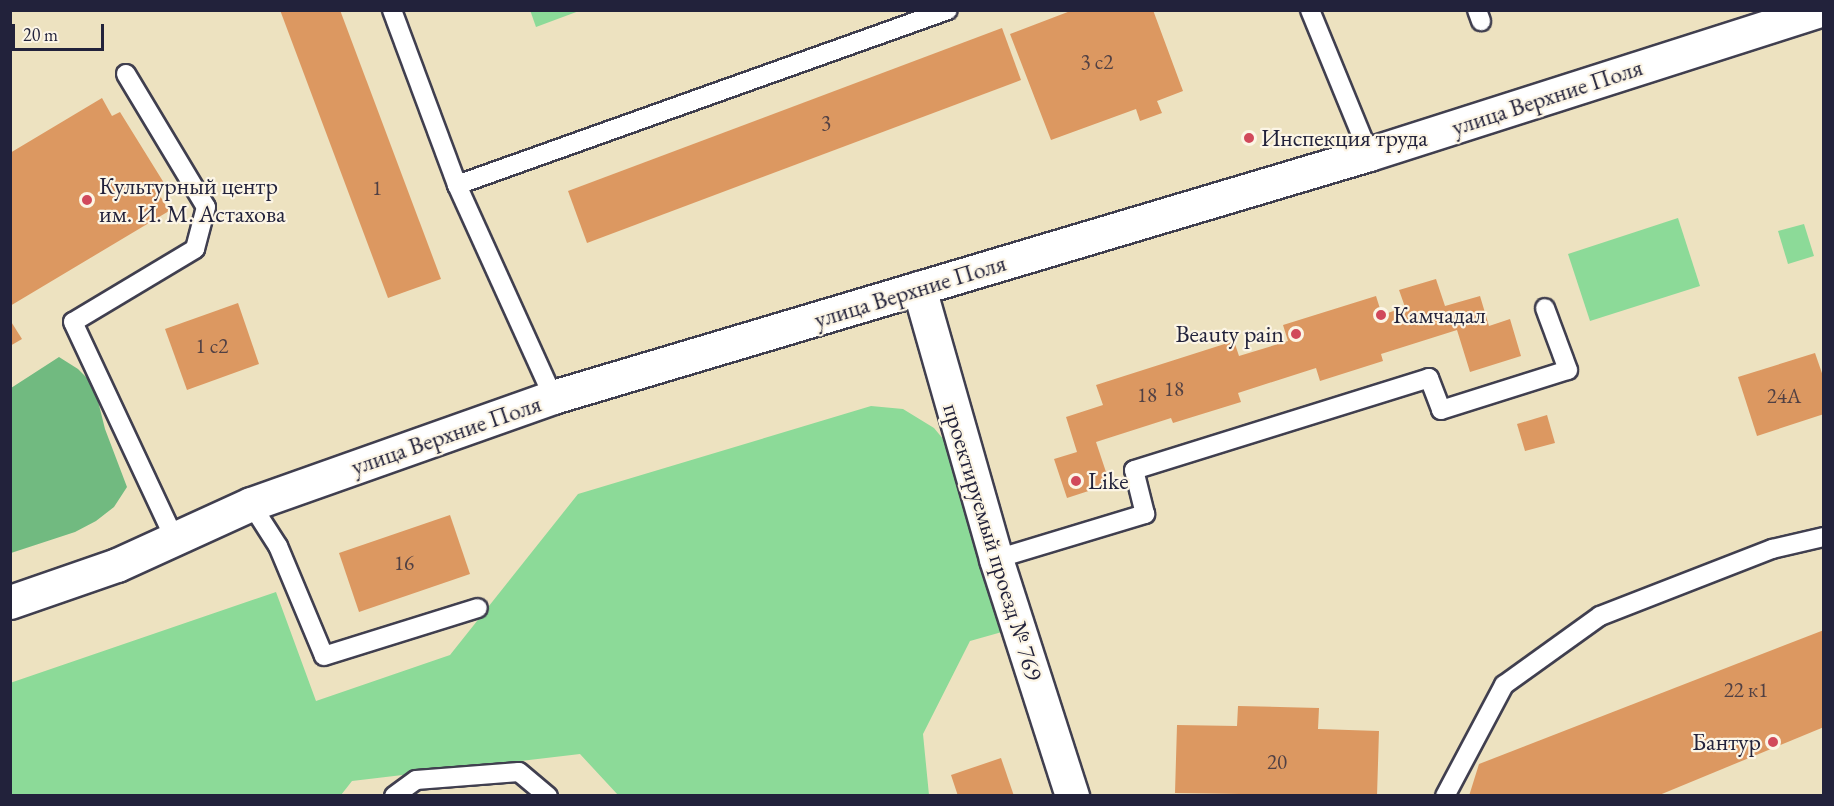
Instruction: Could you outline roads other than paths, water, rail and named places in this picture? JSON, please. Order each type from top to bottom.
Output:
[{"type":"main road","name":"улица Верхние Поля","points":[[10,602],[117,565],[251,504],[553,397],[1369,154],[1803,13]]},
{"type":"main road","name":"проектируемый проезд № 769","points":[[919,288],[996,559],[1072,795]]},
{"type":"lane","points":[[392,10],[457,185],[553,397]]},
{"type":"lane","points":[[457,185],[948,10]]},
{"type":"lane","points":[[1310,10],[1369,154]]},
{"type":"lane","points":[[126,74],[206,207],[195,249],[73,322],[175,540]]},
{"type":"lane","points":[[996,559],[1145,514],[1134,470],[1429,378],[1441,410],[1568,370],[1545,308]]},
{"type":"lane","points":[[251,504],[278,546],[324,656],[478,608]]},
{"type":"lane","points":[[1445,795],[1504,686],[1600,616],[1772,549],[1824,537]]},
{"type":"lane","points":[[394,795],[416,780],[519,772],[548,795]]},
{"type":"place","name":"Инспекция труда","points":[[1249,138]]},
{"type":"place","name":"Культурный центр им. И. М. Астахова","points":[[87,200]]},
{"type":"place","name":"Камчадал","points":[[1381,315]]},
{"type":"place","name":"Beauty pain","points":[[1296,334]]},
{"type":"place","name":"Like","points":[[1076,481]]},
{"type":"place","name":"Бантур","points":[[1773,742]]}]
